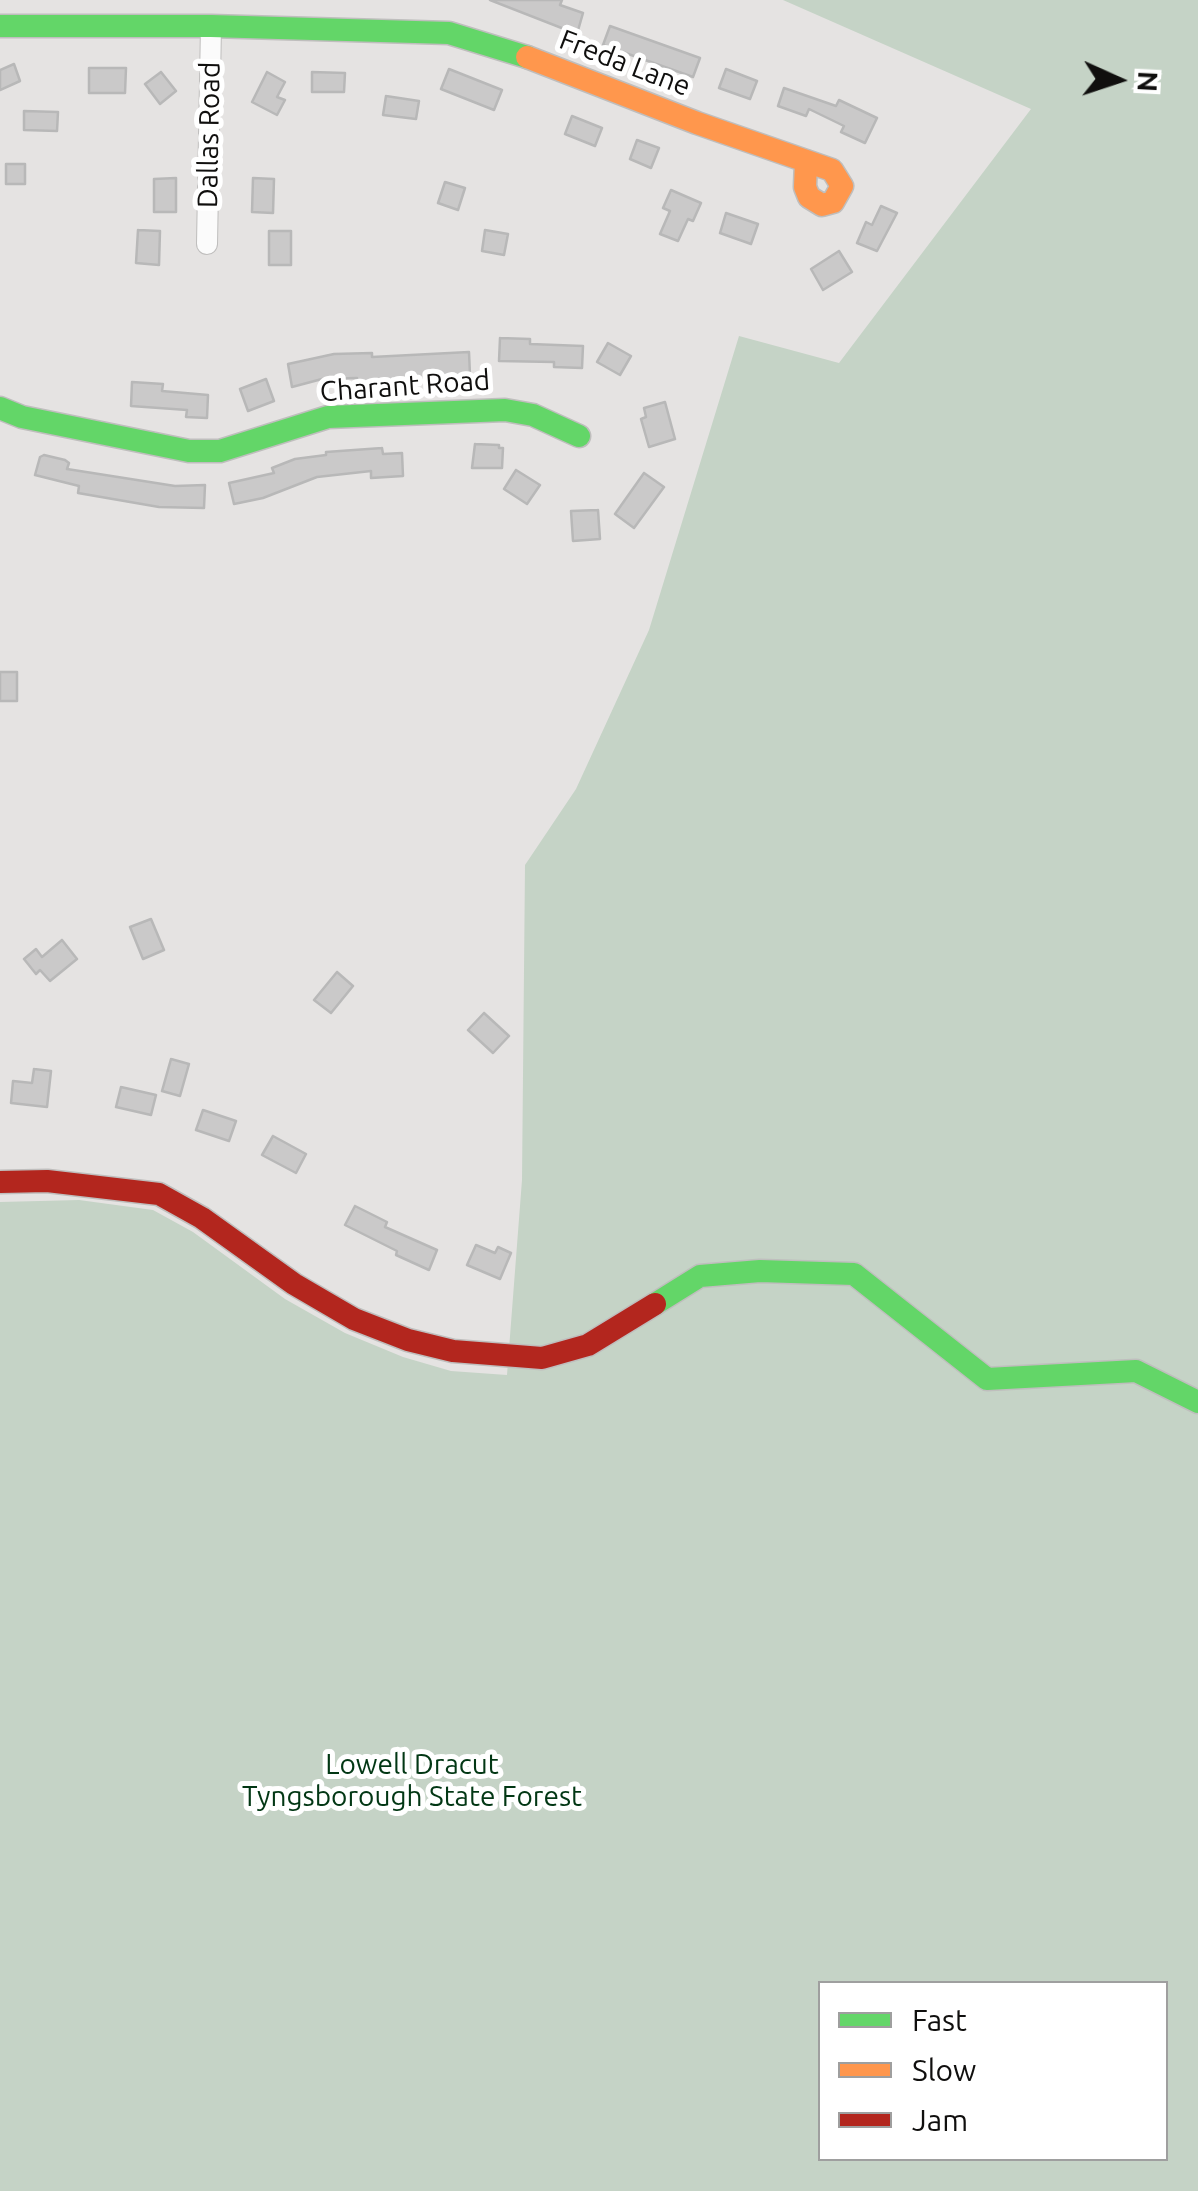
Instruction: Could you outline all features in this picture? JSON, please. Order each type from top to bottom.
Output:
[{"type":"street","name":"Freda Lane","points":[[0,26],[212,26],[430,32],[468,37],[806,161]]},
{"type":"street","name":"Dallas Road","points":[[206,244],[212,26]]},
{"type":"street","name":"Charant Road","points":[[0,408],[22,417],[189,450],[220,451],[328,416],[505,410],[533,415],[579,436]]},
{"type":"street","points":[[0,1182],[47,1181],[159,1194],[202,1218],[294,1284],[354,1319],[408,1340],[454,1350],[542,1358],[588,1345],[700,1276],[760,1271],[854,1274],[987,1379],[1136,1371],[1198,1402]]},
{"type":"green space","name":"Lowell Dracut Tyngsborough State Forest","points":[[783,0],[1198,0],[1198,2191],[0,2191],[0,1202],[79,1200],[153,1210],[193,1232],[285,1299],[345,1333],[403,1357],[451,1371],[507,1375],[522,1180],[525,865],[576,789],[649,630],[739,336],[839,363],[1031,109]]},
{"type":"building","points":[[490,0],[562,0],[560,5],[583,13],[577,34]]},
{"type":"building","points":[[610,26],[700,58],[693,77],[603,45]]},
{"type":"building","points":[[14,64],[20,81],[0,90],[0,70]]},
{"type":"building","points":[[89,68],[126,68],[125,93],[89,93]]},
{"type":"building","points":[[449,69],[502,90],[494,110],[441,89]]},
{"type":"building","points":[[726,69],[757,81],[750,99],[719,88]]},
{"type":"building","points":[[161,72],[176,91],[160,104],[145,84]]},
{"type":"building","points":[[267,72],[285,82],[277,97],[285,100],[277,115],[252,102]]},
{"type":"building","points":[[312,72],[345,73],[344,92],[312,92]]},
{"type":"building","points":[[784,88],[836,106],[839,100],[877,118],[865,143],[841,132],[844,126],[809,109],[806,116],[778,106]]},
{"type":"building","points":[[386,96],[419,101],[416,119],[383,115]]},
{"type":"building","points":[[24,111],[58,112],[57,131],[24,130]]},
{"type":"building","points":[[572,116],[602,128],[595,146],[565,134]]},
{"type":"building","points":[[637,140],[659,148],[651,168],[630,159]]},
{"type":"building","points":[[6,164],[25,164],[25,184],[6,184]]},
{"type":"building","points":[[176,178],[176,212],[154,212],[154,179]]},
{"type":"building","points":[[253,178],[274,179],[273,213],[252,212]]},
{"type":"building","points":[[445,182],[465,188],[458,210],[438,203]]},
{"type":"building","points":[[671,190],[701,203],[678,241],[660,234],[670,211],[663,208]]},
{"type":"building","points":[[881,206],[897,213],[877,251],[857,243],[866,222],[872,225]]},
{"type":"building","points":[[726,213],[758,224],[751,244],[720,233]]},
{"type":"building","points":[[138,230],[160,231],[159,265],[136,263]]},
{"type":"building","points":[[485,230],[508,234],[504,255],[482,251]]},
{"type":"building","points":[[269,231],[291,231],[291,265],[269,265]]},
{"type":"building","points":[[839,251],[852,272],[823,290],[811,269]]},
{"type":"building","points":[[500,338],[530,339],[530,344],[583,346],[582,368],[554,367],[554,362],[499,361]]},
{"type":"building","points":[[608,343],[631,356],[620,375],[597,362]]},
{"type":"building","points":[[469,352],[470,375],[372,383],[357,383],[357,378],[322,379],[292,387],[288,364],[334,354],[372,353],[372,357]]},
{"type":"building","points":[[266,379],[274,401],[248,411],[240,389]]},
{"type":"building","points":[[132,382],[163,384],[162,391],[208,395],[207,418],[186,417],[187,410],[131,406]]},
{"type":"building","points":[[665,402],[675,439],[649,447],[641,419],[646,417],[644,408]]},
{"type":"building","points":[[475,444],[503,448],[502,468],[472,468]]},
{"type":"building","points":[[382,448],[383,454],[402,453],[403,476],[371,478],[371,471],[317,477],[263,498],[234,504],[229,483],[274,473],[272,468],[295,459],[326,452]]},
{"type":"building","points":[[44,455],[65,460],[69,463],[67,469],[175,486],[205,485],[204,508],[159,507],[78,493],[79,486],[35,475]]},
{"type":"building","points":[[516,470],[540,485],[527,504],[504,489]]},
{"type":"building","points":[[644,473],[664,487],[634,528],[615,514]]},
{"type":"building","points":[[598,510],[600,539],[573,541],[571,511]]},
{"type":"building","points":[[0,672],[17,672],[17,701],[0,701]]},
{"type":"building","points":[[151,919],[164,950],[143,959],[130,927]]},
{"type":"building","points":[[62,940],[77,959],[50,981],[40,970],[36,974],[24,959],[36,949],[42,957]]},
{"type":"building","points":[[337,972],[353,986],[331,1013],[314,1000]]},
{"type":"building","points":[[484,1013],[509,1036],[493,1053],[468,1030]]},
{"type":"building","points":[[171,1059],[189,1064],[180,1096],[162,1091]]},
{"type":"building","points":[[34,1069],[51,1071],[47,1107],[11,1103],[13,1081],[32,1083]]},
{"type":"building","points":[[121,1087],[156,1095],[151,1115],[116,1107]]},
{"type":"building","points":[[203,1110],[236,1121],[229,1141],[196,1130]]},
{"type":"building","points":[[273,1136],[306,1154],[296,1173],[262,1155]]},
{"type":"building","points":[[355,1206],[387,1222],[385,1227],[437,1250],[429,1270],[345,1225]]},
{"type":"building","points":[[476,1245],[495,1253],[498,1247],[511,1253],[500,1279],[467,1265]]},
{"type":"traffic: fast","points":[[0,26],[211,26],[449,33],[527,57]]},
{"type":"traffic: fast","points":[[0,408],[22,417],[189,451],[220,451],[328,417],[505,410],[533,415],[579,436]]},
{"type":"traffic: fast","points":[[655,1304],[700,1276],[760,1271],[854,1274],[987,1379],[1136,1371],[1198,1402]]},
{"type":"traffic: slow","points":[[527,57],[832,170],[842,186],[833,202],[822,205],[809,197],[805,187],[806,161]]},
{"type":"traffic: jam","points":[[0,1182],[47,1181],[159,1194],[202,1218],[294,1284],[354,1319],[408,1340],[453,1351],[542,1358],[588,1345],[655,1304]]}]
